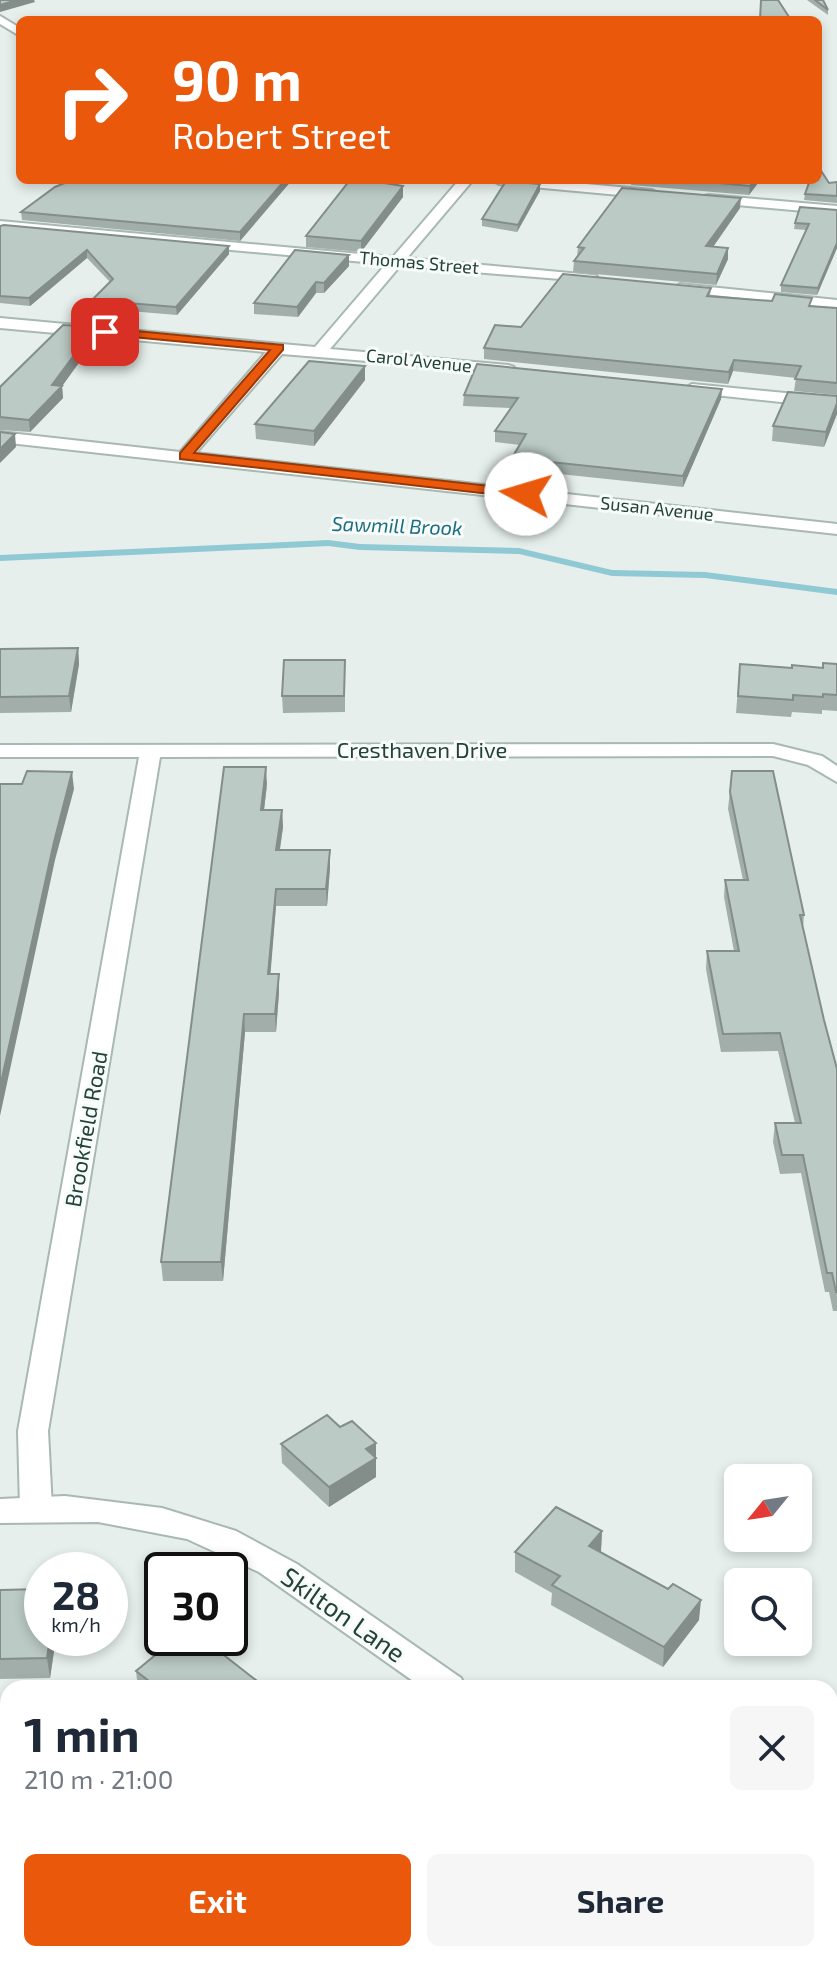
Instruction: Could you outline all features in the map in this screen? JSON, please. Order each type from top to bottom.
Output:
[{"type":"street","points":[[320,351],[463,184]]},
{"type":"street","points":[[543,184],[663,195]]},
{"type":"street","points":[[694,198],[837,210]]},
{"type":"street","name":"Thomas Street","points":[[0,225],[613,281]]},
{"type":"street","points":[[660,286],[837,304]]},
{"type":"street","name":"Carol Avenue","points":[[0,323],[524,372]]},
{"type":"street","points":[[185,456],[279,347]]},
{"type":"street","points":[[680,388],[837,403]]},
{"type":"street","name":"Susan Avenue","points":[[0,437],[837,529]]},
{"type":"street","name":"Cresthaven Drive","points":[[0,751],[773,750],[815,760],[837,776]]},
{"type":"street","name":"Brookfield Road","points":[[36,1508],[33,1431],[151,751]]},
{"type":"street","name":"Skilton Lane","points":[[0,1511],[36,1508],[132,1514],[179,1524],[237,1546],[301,1584],[438,1680]]},
{"type":"building","points":[[0,0],[17,0],[0,5]]},
{"type":"building","points":[[761,0],[778,0],[788,16],[760,16]]},
{"type":"building","points":[[822,172],[829,183],[837,182],[837,196],[805,194],[809,184],[822,184]]},
{"type":"building","points":[[62,184],[282,184],[240,232],[21,212]]},
{"type":"building","points":[[347,184],[403,186],[361,241],[306,236]]},
{"type":"building","points":[[504,184],[540,184],[518,225],[482,219]]},
{"type":"building","points":[[622,188],[741,198],[706,246],[728,248],[717,274],[574,261],[584,248],[578,247]]},
{"type":"building","points":[[800,207],[837,210],[837,243],[818,288],[781,285],[809,224],[795,223]]},
{"type":"building","points":[[0,226],[229,246],[176,307],[116,302],[106,316],[78,314],[113,279],[87,250],[29,298],[0,296]]},
{"type":"building","points":[[295,250],[349,255],[324,283],[316,282],[297,307],[254,303]]},
{"type":"building","points":[[563,274],[711,288],[707,296],[772,301],[775,294],[812,298],[809,306],[837,308],[837,383],[795,379],[801,366],[734,360],[729,372],[484,348],[495,325],[521,327]]},
{"type":"building","points":[[63,325],[95,327],[52,385],[62,386],[29,420],[0,417],[0,387]]},
{"type":"building","points":[[309,361],[365,366],[314,431],[255,424]]},
{"type":"building","points":[[477,364],[722,389],[683,476],[512,458],[526,434],[495,431],[518,398],[464,395]]},
{"type":"building","points":[[788,392],[837,396],[826,432],[773,426]]},
{"type":"building","points":[[0,432],[15,434],[0,449]]},
{"type":"building","points":[[78,648],[69,696],[0,697],[0,649]]},
{"type":"building","points":[[284,660],[345,660],[344,696],[282,696]]},
{"type":"building","points":[[823,663],[837,664],[837,695],[793,695],[793,700],[738,696],[740,664],[823,668]]},
{"type":"building","points":[[224,767],[266,767],[261,810],[282,810],[276,850],[330,850],[326,889],[276,889],[268,974],[279,974],[275,1014],[244,1014],[221,1262],[161,1262]]},
{"type":"building","points":[[27,771],[72,772],[0,1087],[0,784],[22,784]]},
{"type":"building","points":[[732,771],[773,771],[804,915],[800,915],[837,1069],[837,1292],[832,1273],[827,1273],[803,1155],[782,1155],[775,1123],[801,1123],[780,1033],[723,1034],[707,951],[739,951],[725,880],[748,880],[730,792]]},
{"type":"building","points":[[327,1415],[340,1427],[352,1421],[376,1443],[366,1449],[376,1458],[329,1487],[281,1444]]},
{"type":"building","points":[[556,1507],[602,1531],[589,1546],[668,1589],[673,1584],[701,1600],[664,1647],[552,1585],[560,1576],[515,1552]]},
{"type":"building","points":[[24,1589],[24,1656],[47,1658],[0,1659],[0,1590]]},
{"type":"building","points":[[154,1656],[225,1656],[256,1680],[148,1680],[136,1671]]},
{"type":"waterway","name":"Sawmill Brook","points":[[0,558],[328,543],[360,547],[519,551],[612,573],[705,575],[837,592]]},
{"type":"route","points":[[105,332],[279,347],[185,456],[526,494]]}]
